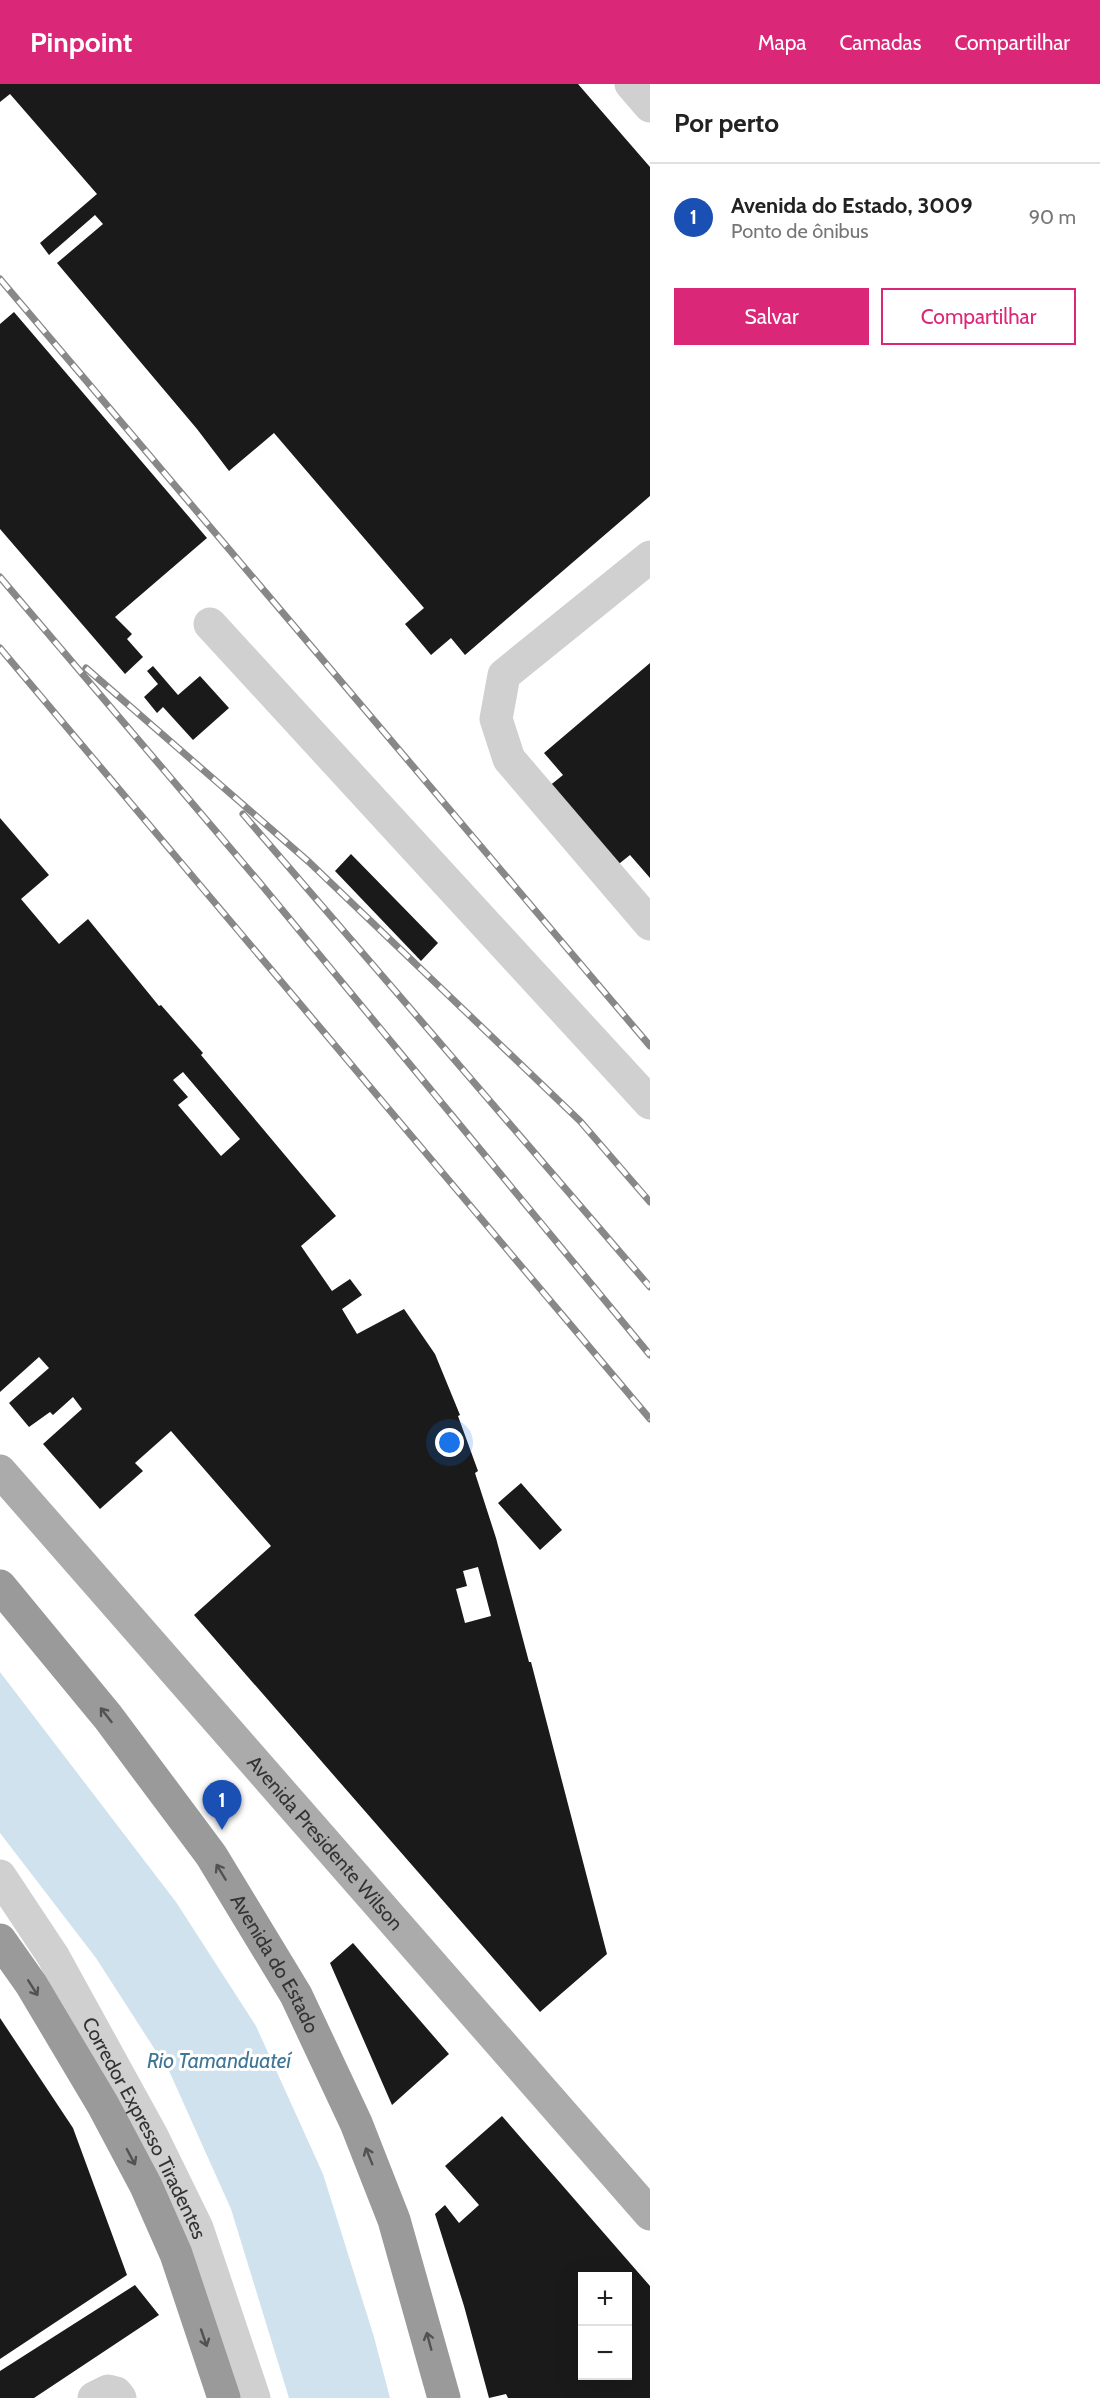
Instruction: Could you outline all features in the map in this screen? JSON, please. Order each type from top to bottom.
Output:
[{"type":"highway","name":"Avenida do Estado","points":[[0,1586],[108,1717],[211,1855],[296,1995],[356,2123],[394,2220],[444,2398]]},
{"type":"highway","points":[[0,1940],[31,1984],[103,2105],[146,2186],[176,2254],[224,2398]]},
{"type":"main road","name":"Avenida Presidente Wilson","points":[[0,1471],[650,2214]]},
{"type":"street","points":[[631,84],[650,106]]},
{"type":"street","points":[[650,557],[504,675],[496,719],[508,759],[650,924]]},
{"type":"street","points":[[210,624],[650,1103]]},
{"type":"street","name":"Corredor Expresso Tiradentes","points":[[0,1876],[52,1956],[152,2136],[182,2197],[197,2228],[255,2398]]},
{"type":"street","points":[[94,2398],[108,2391],[116,2392],[120,2398]]},
{"type":"water","name":"Rio Tamanduateí","points":[[0,1672],[176,1902],[256,2026],[323,2174],[374,2337],[390,2398],[289,2398],[231,2209],[170,2073],[96,1958],[0,1833]]},
{"type":"building","points":[[0,84],[578,84],[650,167],[650,496],[465,655],[451,638],[431,655],[405,624],[424,608],[274,433],[229,471],[197,429],[57,263],[103,224],[95,215],[49,255],[40,243],[97,194],[10,94],[0,102]]},
{"type":"building","points":[[14,312],[207,538],[115,617],[132,634],[127,639],[143,657],[125,674],[0,529],[0,324]]},
{"type":"building","points":[[650,663],[650,878],[630,855],[615,867],[548,787],[563,775],[544,753]]},
{"type":"building","points":[[153,666],[178,695],[200,676],[229,708],[193,740],[163,707],[157,713],[144,697],[158,684],[147,671]]},
{"type":"building","points":[[0,818],[49,875],[21,899],[59,944],[88,919],[159,1006],[161,1005],[203,1053],[201,1055],[336,1216],[301,1246],[332,1291],[350,1279],[362,1295],[342,1309],[357,1334],[404,1309],[435,1354],[460,1415],[458,1416],[478,1471],[475,1473],[496,1538],[529,1662],[531,1662],[607,1954],[540,2012],[194,1615],[271,1546],[171,1431],[135,1463],[143,1471],[100,1509],[43,1444],[82,1409],[73,1397],[53,1415],[50,1412],[29,1427],[9,1403],[49,1368],[39,1357],[0,1392]],"holes":[[[183,1072],[240,1139],[221,1156],[178,1105],[188,1097],[173,1080]],[[478,1567],[491,1616],[465,1623],[456,1589],[467,1586],[463,1571]]]},
{"type":"building","points":[[351,854],[438,943],[421,961],[335,871]]},
{"type":"building","points":[[521,1483],[562,1530],[540,1550],[498,1503]]},
{"type":"building","points":[[353,1943],[449,2054],[392,2105],[330,1963]]},
{"type":"building","points":[[0,2018],[73,2128],[127,2275],[0,2359]]},
{"type":"building","points":[[502,2116],[650,2286],[650,2398],[508,2398],[506,2394],[489,2398],[464,2306],[435,2214],[445,2205],[459,2223],[479,2205],[445,2166]]},
{"type":"building","points":[[135,2285],[159,2315],[34,2398],[0,2398],[0,2371]]},
{"type":"railway","points":[[0,279],[650,1046]]},
{"type":"railway","points":[[0,577],[260,883],[650,1355]]},
{"type":"railway","points":[[0,648],[650,1419]]},
{"type":"railway","points":[[86,668],[309,862],[580,1121],[650,1202]]},
{"type":"railway","points":[[243,814],[650,1287]]},
{"type":"place","name":"Avenida do Estado, 3009","points":[[222,1830]]}]
